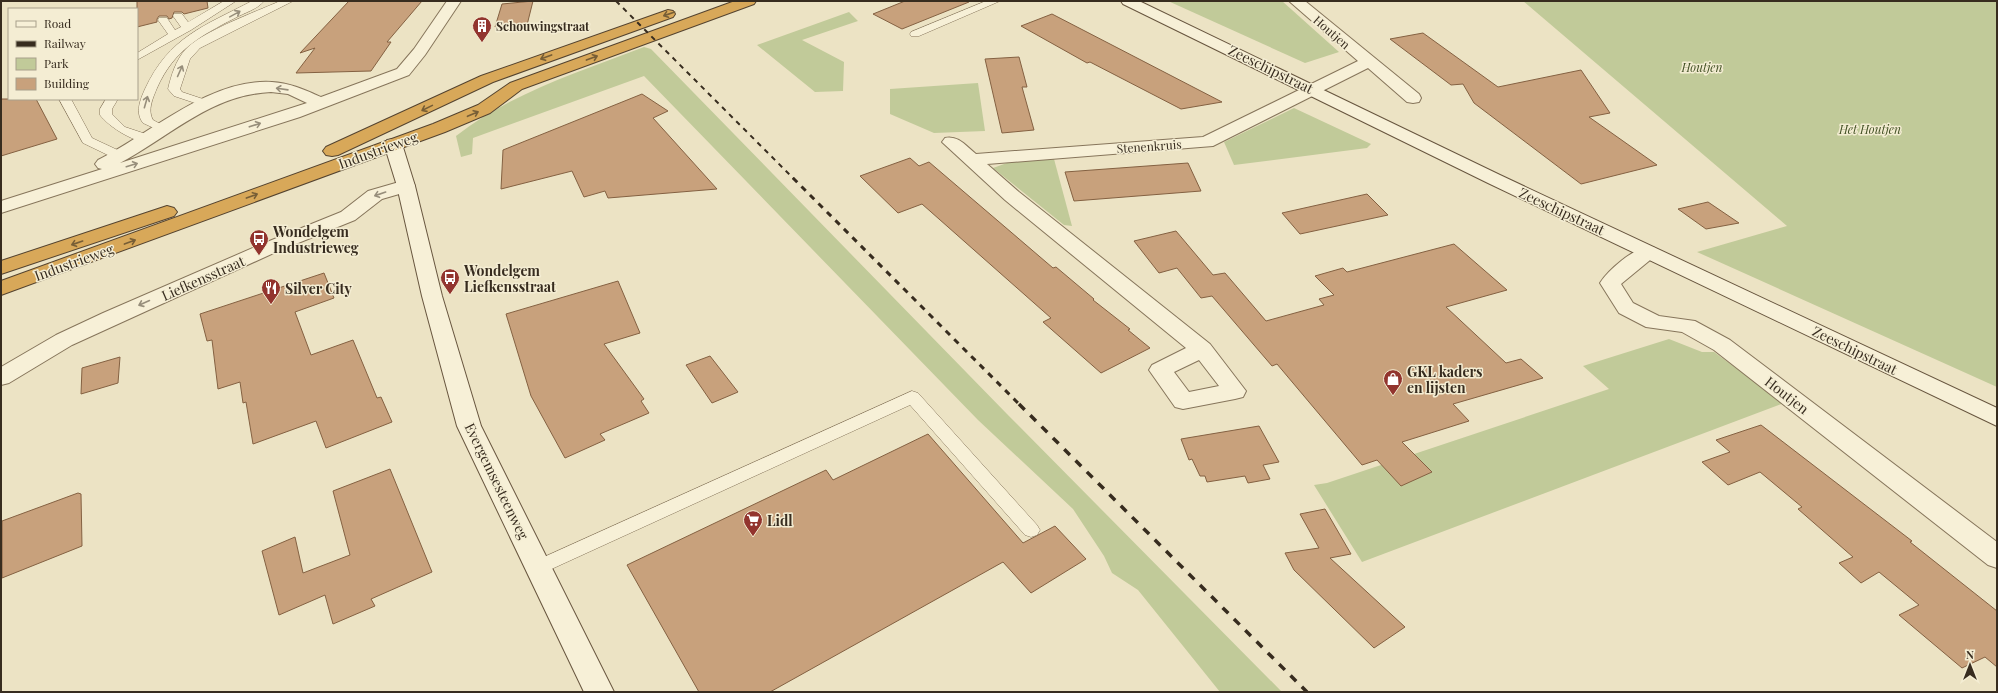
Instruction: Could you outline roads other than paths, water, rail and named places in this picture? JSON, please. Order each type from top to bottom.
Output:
[{"type":"highway","name":"Industrieweg","points":[[1,288],[439,128],[484,109],[516,86],[749,1]]},
{"type":"highway","name":"Industrieweg","points":[[1,268],[140,222],[307,161],[351,144],[487,78],[683,9]]},
{"type":"street","points":[[1,206],[182,150],[294,112],[403,72],[420,52],[454,1]]},
{"type":"street","name":"Zeeschipstraat","points":[[1128,1],[1648,252],[1997,418]]},
{"type":"street","name":"Houtjen","points":[[1296,1],[1413,98]]},
{"type":"street","name":"Houtjen","points":[[1313,90],[1368,62]]},
{"type":"street","points":[[1,206],[91,171],[148,140],[204,104],[239,91],[259,88],[291,90],[319,102]]},
{"type":"street","name":"Stenenkruis","points":[[972,160],[1207,142],[1313,90]]},
{"type":"street","points":[[951,142],[1012,196],[1202,349]]},
{"type":"street","name":"Evergemsesteenweg","points":[[393,144],[406,186],[432,296],[469,426],[599,692]]},
{"type":"street","name":"Liefkensstraat","points":[[1,377],[64,340],[269,248],[348,216],[375,195],[406,186]]},
{"type":"street","name":"Houtjen","points":[[1648,252],[1618,274],[1610,283],[1626,308],[1654,322],[1686,326],[1722,345],[1997,557]]},
{"type":"lane","points":[[138,55],[187,28],[200,15],[231,1]]},
{"type":"lane","points":[[164,129],[148,122],[144,114],[144,102],[170,55],[191,39],[259,1]]},
{"type":"lane","points":[[204,104],[178,94],[174,89],[188,52],[210,38],[288,1]]},
{"type":"lane","points":[[915,34],[995,1]]},
{"type":"lane","points":[[178,16],[187,28]]},
{"type":"lane","points":[[163,20],[174,35]]},
{"type":"lane","points":[[66,100],[87,140],[120,156]]},
{"type":"lane","points":[[111,100],[106,109],[106,116],[121,129],[148,140]]},
{"type":"lane","points":[[539,567],[912,397],[1031,530]]},
{"type":"railway","points":[[616,1],[1307,692]]},
{"type":"place","name":"Schouwingstraat","points":[[482,43]]},
{"type":"place","name":"Wondelgem Industrieweg","points":[[259,256]]},
{"type":"place","name":"Wondelgem Liefkensstraat","points":[[450,295]]},
{"type":"place","name":"Silver City","points":[[271,305]]},
{"type":"place","name":"GKL kaders en lijsten","points":[[1393,396]]},
{"type":"place","name":"Lidl","points":[[753,537]]},
{"type":"park label","name":"Het Houtjen","points":[[1870,129]]}]
